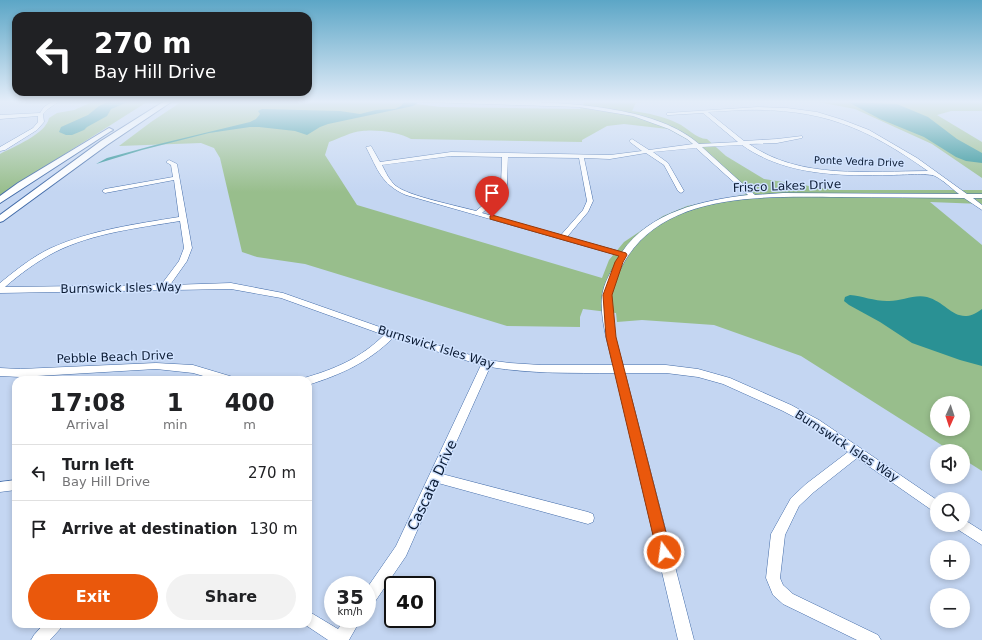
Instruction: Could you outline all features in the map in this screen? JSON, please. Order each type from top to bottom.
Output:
[{"type":"main road","points":[[0,200],[21,185],[107,132]]},
{"type":"main road","points":[[0,219],[121,132]]},
{"type":"street","points":[[1,149],[30,132]]},
{"type":"street","points":[[678,132],[689,138],[753,196]]},
{"type":"street","name":"Ponte Vedra Drive","points":[[731,132],[757,152],[773,160],[815,170],[841,172],[934,173]]},
{"type":"street","points":[[865,132],[892,144],[982,208]]},
{"type":"street","points":[[378,164],[451,154],[610,157],[698,146],[800,138]]},
{"type":"street","points":[[632,141],[666,164],[681,191]]},
{"type":"street","points":[[369,147],[387,180],[395,188],[408,194],[623,255]]},
{"type":"street","points":[[478,213],[502,193],[504,185],[505,155]]},
{"type":"street","points":[[563,237],[586,210],[590,201],[581,156]]},
{"type":"street","points":[[164,287],[183,262],[188,248],[174,164],[168,162]]},
{"type":"street","points":[[105,191],[177,178]]},
{"type":"street","name":"Frisco Lakes Drive","points":[[686,640],[611,337],[607,295],[623,255],[633,242],[651,228],[668,218],[692,207],[719,201],[753,196],[982,196]]},
{"type":"street","points":[[0,287],[38,258],[68,245],[108,233],[184,218]]},
{"type":"street","name":"Burnswick Isles Way","points":[[0,290],[231,286],[283,296],[390,334],[487,363],[510,367],[540,369],[666,369],[698,373],[726,381],[787,408],[815,423],[930,502]]},
{"type":"street","points":[[312,380],[335,373],[362,359],[375,350],[390,334]]},
{"type":"street","name":"Cascata Drive","points":[[376,587],[401,551],[487,363]]},
{"type":"street","name":"Pebble Beach Drive","points":[[0,372],[20,373],[156,366],[193,369],[216,376]]},
{"type":"street","points":[[857,451],[810,488],[795,502],[778,534],[773,578],[778,590],[788,599],[873,640]]},
{"type":"street","points":[[436,477],[588,518]]},
{"type":"street","points":[[0,487],[12,486]]},
{"type":"street","points":[[970,531],[982,539]]},
{"type":"street","points":[[312,621],[340,640],[348,628]]},
{"type":"street","points":[[39,640],[51,628]]},
{"type":"shaded area","points":[[39,132],[100,132],[0,197],[0,154]]},
{"type":"shaded area","points":[[59,132],[80,132],[72,135],[66,135]]},
{"type":"shaded area","points":[[138,132],[359,132],[329,142],[325,155],[357,205],[602,278],[609,260],[624,242],[663,216],[687,206],[747,194],[688,140],[673,132],[691,132],[699,137],[707,139],[726,156],[764,179],[835,190],[982,190],[982,204],[930,202],[982,245],[982,471],[970,463],[970,444],[940,444],[801,356],[714,325],[642,320],[617,322],[616,313],[583,309],[580,317],[580,327],[507,326],[305,264],[257,257],[242,252],[220,158],[214,148],[201,143],[119,146]]},
{"type":"shaded area","points":[[209,132],[217,132],[142,150],[96,164],[107,158]]},
{"type":"shaded area","points":[[298,132],[312,132],[307,135]]},
{"type":"shaded area","points":[[386,132],[597,132],[582,140],[582,142],[411,139]]},
{"type":"shaded area","points":[[905,132],[965,132],[982,142],[982,178],[932,144]]},
{"type":"shaded area","points":[[911,132],[948,132],[982,153],[982,163],[966,161],[956,157],[924,137]]},
{"type":"shaded area","points":[[850,295],[887,301],[922,296],[935,300],[959,315],[966,316],[982,309],[982,366],[912,343],[880,322],[849,305],[844,301],[845,297]]},
{"type":"route","points":[[492,217],[623,255],[609,286],[607,295],[611,337],[664,552]]}]
